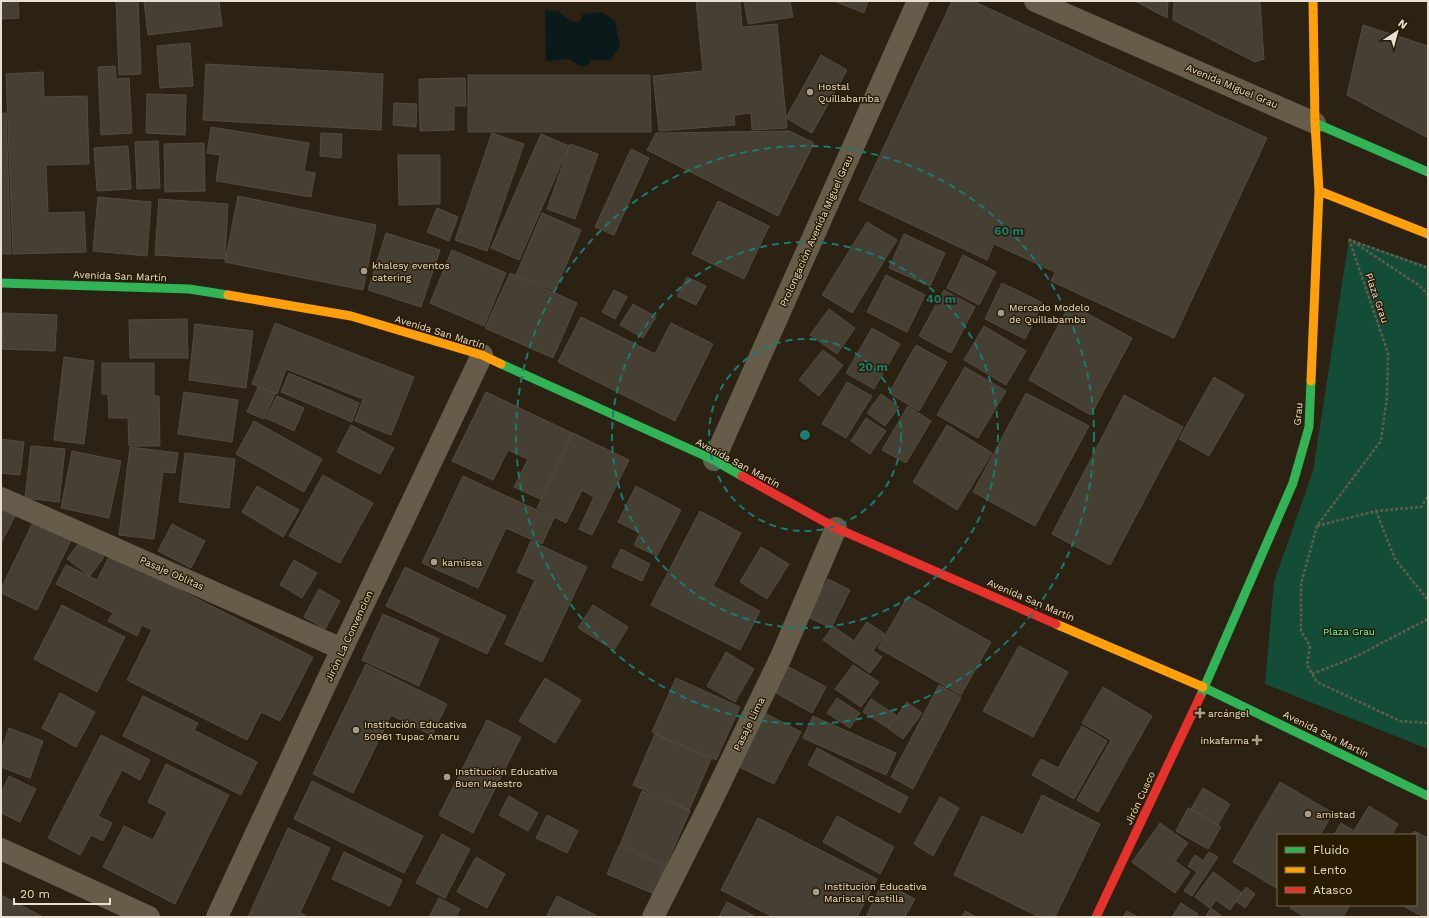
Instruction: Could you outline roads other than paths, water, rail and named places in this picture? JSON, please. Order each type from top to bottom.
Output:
[{"type":"main road","name":"Grau","points":[[1204,688],[1293,484],[1308,427],[1319,190],[1315,123],[1313,1]]},
{"type":"main road","name":"Avenida Miguel Grau","points":[[1315,123],[1428,172]]},
{"type":"main road","points":[[1319,190],[1428,234]]},
{"type":"main road","name":"Avenida San Martín","points":[[1,283],[189,289],[351,316],[482,355],[714,460],[836,528],[1204,688],[1428,796]]},
{"type":"main road","name":"Jirón Cusco","points":[[1096,917],[1204,688]]},
{"type":"street","name":"Prolongación Avenida Miguel Grau","points":[[714,460],[918,1]]},
{"type":"street","name":"Avenida Miguel Grau","points":[[1035,1],[1315,123]]},
{"type":"street","name":"Jirón La Convencion","points":[[217,917],[342,649],[482,355]]},
{"type":"street","name":"Pasaje Oblitas","points":[[1,498],[342,649]]},
{"type":"street","name":"Pasaje Lima","points":[[653,917],[714,797],[781,657],[836,528]]},
{"type":"street","points":[[1,849],[148,917]]},
{"type":"place","name":"Hostal Quillabamba","points":[[810,92]]},
{"type":"place","name":"khalesy eventos catering","points":[[364,271]]},
{"type":"place","name":"Mercado Modelo de Quillabamba","points":[[1001,313]]},
{"type":"place","name":"kamisea","points":[[434,562]]},
{"type":"place","name":"arcángel","points":[[1200,713]]},
{"type":"place","name":"Institución Educativa 50961 Tupac Amaru","points":[[356,730]]},
{"type":"place","name":"inkafarma","points":[[1257,740]]},
{"type":"place","name":"Institución Educativa Buen Maestro","points":[[447,777]]},
{"type":"place","name":"amistad","points":[[1308,814]]},
{"type":"place","name":"Institución Educativa Mariscal Castilla","points":[[816,892]]},
{"type":"park label","name":"Plaza Grau","points":[[1349,631]]}]
